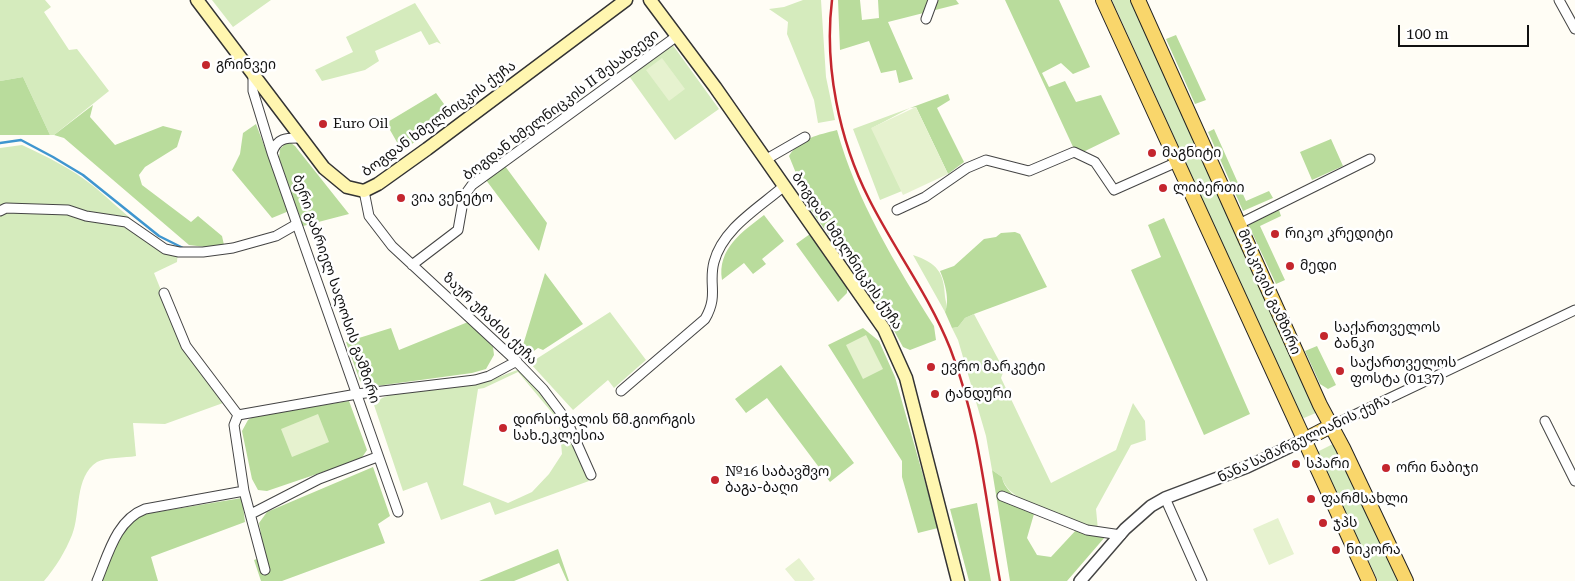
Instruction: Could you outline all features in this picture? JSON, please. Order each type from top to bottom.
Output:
[{"type":"main road","name":"ბერი გაბრიელ სალოსის გამზირი","points":[[197,0],[324,168],[347,187],[364,191]]},
{"type":"main road","name":"ბოგდან ხმელნიცკის ქუჩა","points":[[364,191],[427,149],[626,0]]},
{"type":"main road","name":"ბოგდან ხმელნიცკის ქუჩა","points":[[650,0],[876,315],[895,350],[906,378],[958,581]]},
{"type":"main road","name":"მოსკოვის გამზირი","points":[[1103,0],[1369,581]]},
{"type":"main road","name":"მოსკოვის გამზირი","points":[[1138,0],[1331,426],[1406,581]]},
{"type":"main road","name":"ნანა სამარგულიანის ქუჩა","points":[[1304,440],[1331,426]]},
{"type":"street","points":[[926,18],[927,11],[933,0]]},
{"type":"street","points":[[1559,0],[1575,29]]},
{"type":"street","name":"ბოგდან ხმელნიცკის II შესახვევი","points":[[412,265],[458,230],[464,196],[472,186],[677,36]]},
{"type":"street","name":"ბერი გაბრიელ სალოსის გამზირი","points":[[253,74],[253,91],[272,153],[357,394],[377,457],[398,512]]},
{"type":"street","points":[[765,160],[805,137]]},
{"type":"street","points":[[272,153],[275,144],[283,138],[301,138]]},
{"type":"street","points":[[896,210],[925,197],[967,168],[986,160],[1029,171],[1074,152],[1095,162],[1114,190],[1177,162]]},
{"type":"street","points":[[1239,224],[1370,159]]},
{"type":"street","points":[[621,391],[705,319],[712,307],[714,296],[713,264],[720,246],[730,232],[784,186]]},
{"type":"street","name":"ზაურ უჩაძის ქუჩა","points":[[364,191],[369,216],[392,246],[517,361],[567,421],[590,475]]},
{"type":"street","points":[[0,211],[6,208],[68,210],[86,216],[126,222],[165,249],[179,252],[202,252],[233,248],[276,236],[297,224]]},
{"type":"street","points":[[164,293],[186,346],[238,415]]},
{"type":"street","name":"ნანა სამარგულიანის ქუჩა","points":[[1331,426],[1575,310]]},
{"type":"street","points":[[238,415],[357,394],[475,380],[489,376],[517,361]]},
{"type":"street","points":[[238,415],[234,425],[244,491],[264,570]]},
{"type":"street","points":[[1545,421],[1575,481]]},
{"type":"street","name":"ნანა სამარგულიანის ქუჩა","points":[[1080,581],[1120,535],[1144,511],[1165,498],[1230,474],[1304,440]]},
{"type":"street","points":[[251,514],[319,479],[377,457]]},
{"type":"street","points":[[97,581],[116,535],[134,513],[145,509],[244,491]]},
{"type":"street","points":[[1002,496],[1088,530],[1120,535]]},
{"type":"street","points":[[1165,498],[1202,581]]},
{"type":"green space","points":[[0,0],[45,0],[51,7],[44,12],[69,50],[77,49],[109,91],[54,135],[50,135],[23,77],[0,81]]},
{"type":"green space","points":[[212,0],[271,0],[233,27]]},
{"type":"green space","points":[[803,0],[821,0],[826,77],[835,120],[818,123],[814,100],[787,34],[788,22],[769,9],[784,7]]},
{"type":"green space","points":[[838,0],[860,0],[862,20],[879,18],[878,0],[956,0],[959,4],[888,22],[913,79],[899,83],[896,70],[881,73],[869,41],[840,50]]},
{"type":"green space","points":[[1005,0],[1059,0],[1090,67],[1073,74],[1061,63],[1042,73],[1049,87],[1065,81],[1076,102],[1101,95],[1120,134],[1081,153],[1074,149]]},
{"type":"green space","points":[[1112,0],[1130,0],[1319,409],[1318,412],[1304,418],[1301,416]]},
{"type":"green space","points":[[415,3],[441,44],[437,42],[429,45],[421,31],[375,51],[379,61],[365,70],[322,81],[315,70],[353,52],[346,37]]},
{"type":"green space","points":[[1176,35],[1206,100],[1195,104],[1166,39]]},
{"type":"green space","points":[[672,44],[719,109],[675,140],[629,76]]},
{"type":"green space","points":[[662,58],[685,89],[669,101],[646,70]]},
{"type":"green space","points":[[23,77],[50,135],[0,135],[0,81]]},
{"type":"green space","points":[[436,93],[452,115],[402,151],[386,123]]},
{"type":"green space","points":[[948,94],[950,100],[937,108],[964,162],[948,174],[916,107],[910,108]]},
{"type":"green space","points":[[93,105],[90,117],[115,145],[163,126],[182,131],[177,147],[145,167],[139,175],[142,185],[191,222],[198,216],[222,236],[224,245],[214,248],[189,245],[64,138],[54,135]]},
{"type":"green space","points":[[916,107],[948,174],[903,195],[871,128]]},
{"type":"green space","points":[[910,108],[872,128],[902,191],[880,200],[853,129]]},
{"type":"green space","points":[[256,124],[289,211],[272,218],[232,170],[240,154],[243,133]]},
{"type":"green space","points":[[1214,129],[1246,201],[1269,191],[1273,198],[1243,211],[1208,132]]},
{"type":"green space","points":[[837,130],[845,156],[866,207],[905,279],[934,326],[936,340],[910,350],[903,347],[887,318],[811,210],[789,156],[804,141]]},
{"type":"green space","points":[[1331,139],[1343,166],[1312,180],[1300,152]]},
{"type":"green space","points":[[291,143],[349,214],[303,226],[279,158],[280,149],[285,144]]},
{"type":"green space","points":[[22,145],[76,174],[92,185],[145,231],[168,246],[178,250],[177,262],[154,273],[186,352],[221,396],[223,403],[165,424],[133,423],[136,456],[101,460],[90,469],[81,486],[72,535],[60,559],[44,581],[0,581],[0,148]]},
{"type":"green space","points":[[505,166],[547,223],[539,251],[486,180]]},
{"type":"green space","points":[[1279,210],[1281,216],[1260,226],[1285,280],[1276,284],[1248,224]]},
{"type":"green space","points":[[764,215],[784,241],[762,259],[766,264],[753,274],[744,263],[722,280],[721,269],[727,250],[747,228]]},
{"type":"green space","points":[[1164,218],[1250,414],[1204,435],[1131,270],[1161,257],[1148,225]]},
{"type":"green space","points":[[1015,232],[1020,234],[1047,287],[974,314],[965,318],[958,327],[952,328],[945,312],[947,297],[940,271],[954,266],[984,239],[996,237],[1001,233]]},
{"type":"green space","points":[[810,234],[847,287],[847,293],[838,302],[796,244]]},
{"type":"green space","points":[[913,255],[928,261],[941,275],[946,305],[945,312]]},
{"type":"green space","points":[[545,273],[583,324],[543,350],[538,348],[531,353],[523,345]]},
{"type":"green space","points":[[610,312],[646,360],[614,388],[608,380],[573,410],[530,363]]},
{"type":"green space","points":[[974,314],[1004,370],[1001,378],[1051,483],[1116,450],[1133,403],[1145,421],[1146,440],[1131,445],[1096,509],[1098,530],[1028,503],[1007,487],[1002,477],[992,470],[986,436],[958,340],[952,328],[958,327],[965,318]]},
{"type":"green space","points":[[468,322],[493,347],[494,355],[486,369],[472,373],[369,387],[360,381],[346,342],[391,328],[399,350]]},
{"type":"green space","points":[[863,328],[879,341],[895,377],[938,528],[918,533],[902,477],[902,461],[828,345]]},
{"type":"green space","points":[[866,335],[883,369],[863,379],[846,345]]},
{"type":"green space","points":[[1317,346],[1336,385],[1328,389],[1320,384],[1305,351]]},
{"type":"green space","points":[[781,365],[854,463],[830,482],[767,398],[746,413],[735,399]]},
{"type":"green space","points":[[520,369],[552,404],[565,424],[589,481],[495,515],[490,502],[441,520],[427,482],[403,491],[374,405],[382,398],[393,394],[482,383]],"holes":[[[518,372],[559,421],[562,454],[549,474],[532,492],[508,503],[463,485],[478,389]]]},
{"type":"green space","points":[[349,401],[367,450],[361,459],[267,491],[258,490],[252,479],[242,431],[248,420],[254,416]]},
{"type":"green space","points":[[318,414],[329,442],[292,457],[281,429]]},
{"type":"green space","points":[[1333,444],[1399,581],[1378,581],[1317,452]]},
{"type":"green space","points":[[373,467],[390,516],[378,524],[385,543],[282,581],[261,581],[254,560],[265,556],[259,523],[267,512]]},
{"type":"green space","points":[[992,470],[1002,477],[1010,492],[1036,507],[1027,538],[1037,555],[1051,557],[1077,529],[1105,537],[1067,581],[1010,581]]},
{"type":"green space","points":[[242,498],[245,522],[151,557],[158,581],[101,581],[120,536],[131,521],[139,515]]},
{"type":"green space","points":[[977,503],[991,581],[969,581],[950,509]]},
{"type":"green space","points":[[1278,518],[1294,554],[1269,565],[1253,529]]},
{"type":"green space","points":[[558,549],[569,581],[567,581],[559,563],[514,581],[479,581]]},
{"type":"green space","points":[[799,558],[815,579],[812,581],[795,581],[785,569]]},
{"type":"waterway","points":[[0,143],[21,140],[53,157],[83,175],[159,236],[183,248]]},
{"type":"railway","points":[[832,0],[830,25],[832,76],[836,102],[849,152],[869,199],[942,328],[960,376],[981,463],[1000,581]]},
{"type":"place","name":"გრინვეი","points":[[206,65]]},
{"type":"place","name":"Euro Oil","points":[[323,124]]},
{"type":"place","name":"მაგნიტი","points":[[1152,153]]},
{"type":"place","name":"ლიბერთი","points":[[1163,188]]},
{"type":"place","name":"ვია ვენეტო","points":[[401,198]]},
{"type":"place","name":"რიკო კრედიტი","points":[[1275,234]]},
{"type":"place","name":"მედი","points":[[1290,266]]},
{"type":"place","name":"საქართველოს ბანკი","points":[[1324,336]]},
{"type":"place","name":"ევრო მარკეტი","points":[[931,367]]},
{"type":"place","name":"საქართველოს ფოსტა (0137)","points":[[1340,371]]},
{"type":"place","name":"ტანდური","points":[[935,394]]},
{"type":"place","name":"დირსიჭალის წმ.გიორგის სახ.ეკლესია","points":[[503,428]]},
{"type":"place","name":"სპარი","points":[[1296,464]]},
{"type":"place","name":"ორი ნაბიჯი","points":[[1386,468]]},
{"type":"place","name":"№16 საბავშვო ბაგა-ბაღი","points":[[715,480]]},
{"type":"place","name":"ფარმსახლი","points":[[1311,499]]},
{"type":"place","name":"ჯპს","points":[[1323,523]]},
{"type":"place","name":"ნიკორა","points":[[1336,550]]}]
